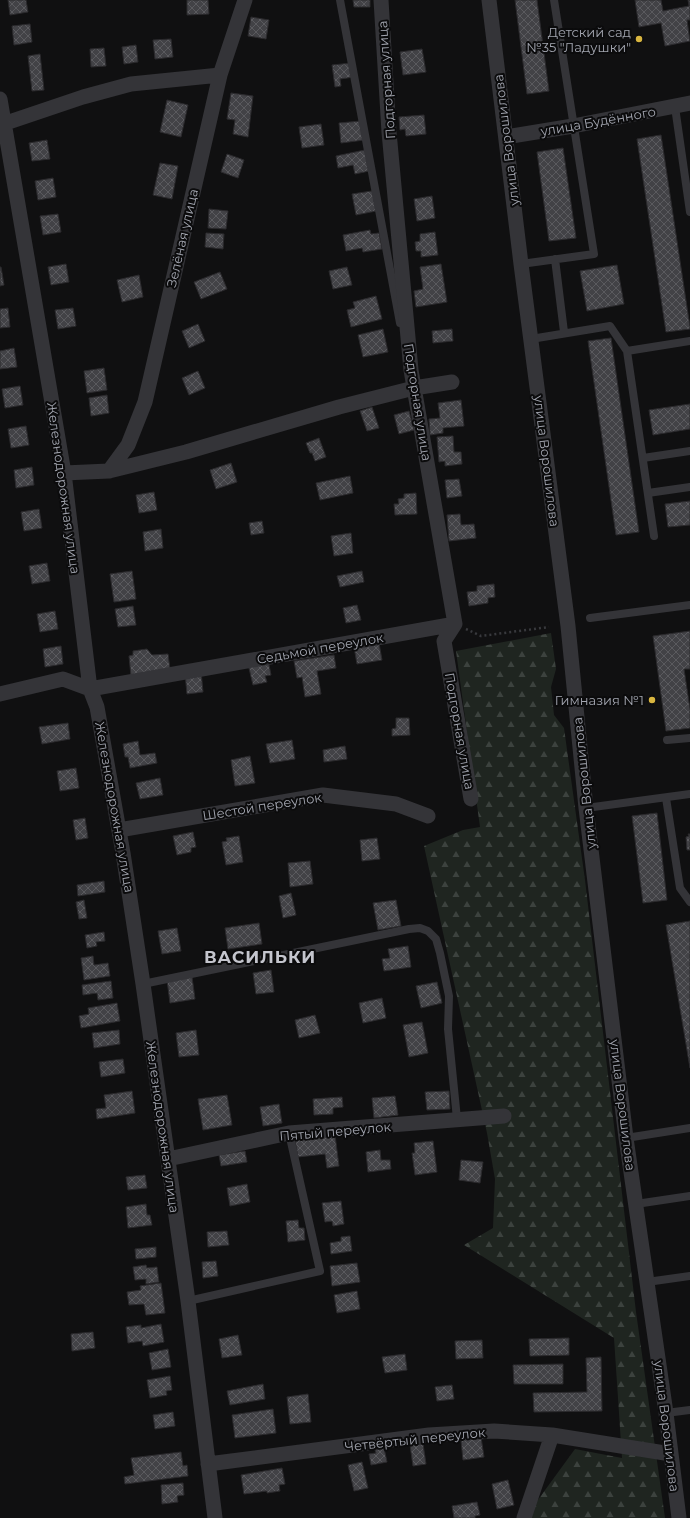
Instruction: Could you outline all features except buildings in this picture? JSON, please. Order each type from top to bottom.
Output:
[{"type":"street","name":"Зелёная улица","points":[[109,471],[128,446],[146,402],[220,75],[245,0]]},
{"type":"street","name":"Подгорная улица","points":[[381,0],[389,132],[411,370],[455,624],[444,641],[471,798]]},
{"type":"street","name":"улица Ворошилова","points":[[489,0],[521,264],[568,626],[586,808],[626,1138],[648,1282],[679,1518]]},
{"type":"street","points":[[2,124],[83,97],[132,84],[220,75]]},
{"type":"street","name":"Железнодорожная улица","points":[[0,99],[2,124],[64,473],[90,689],[97,707],[123,853],[143,984],[188,1302],[215,1518]]},
{"type":"street","name":"улица Будённого","points":[[506,137],[573,126],[690,103]]},
{"type":"street","points":[[64,473],[109,471],[186,452],[339,407],[414,388],[452,382]]},
{"type":"street","name":"Седьмой переулок","points":[[90,689],[455,624]]},
{"type":"street","points":[[0,694],[63,679],[90,689]]},
{"type":"street","name":"Шестой переулок","points":[[118,830],[323,795],[396,804],[428,816]]},
{"type":"street","name":"Пятый переулок","points":[[168,1159],[289,1134],[504,1116]]},
{"type":"street","name":"Четвёртый переулок","points":[[208,1464],[429,1435],[494,1432],[552,1436],[671,1454]]},
{"type":"street","points":[[524,1518],[552,1436]]},
{"type":"lane","points":[[340,0],[433,501]]},
{"type":"lane","points":[[521,264],[594,254],[554,0]]},
{"type":"lane","points":[[675,107],[690,212]]},
{"type":"lane","points":[[554,259],[564,332]]},
{"type":"lane","points":[[531,338],[610,326],[627,351],[654,536]]},
{"type":"lane","points":[[627,351],[690,341]]},
{"type":"lane","points":[[643,458],[690,451]]},
{"type":"lane","points":[[648,493],[690,487]]},
{"type":"lane","points":[[590,618],[690,605]]},
{"type":"lane","points":[[667,740],[690,738]]},
{"type":"lane","points":[[586,808],[690,794]]},
{"type":"lane","points":[[666,798],[680,888],[690,902]]},
{"type":"lane","points":[[143,984],[409,929],[420,928],[428,931],[436,940],[449,996],[448,1029],[457,1119]]},
{"type":"lane","points":[[626,1138],[690,1128]]},
{"type":"lane","points":[[188,1302],[320,1271],[289,1134]]},
{"type":"lane","points":[[636,1204],[690,1196]]},
{"type":"lane","points":[[648,1282],[690,1276]]},
{"type":"lane","points":[[666,1413],[690,1410]]},
{"type":"path","points":[[455,624],[481,636],[549,627]]},
{"type":"green space","points":[[551,633],[556,669],[551,687],[554,715],[564,728],[585,880],[636,1312],[665,1518],[532,1518],[532,1508],[575,1449],[622,1458],[614,1338],[464,1245],[493,1228],[495,1179],[487,1133],[424,846],[463,830],[480,827],[456,651]]},
{"type":"place","name":"Детский сад №35 \"Ладушки\"","points":[[639,39]]},
{"type":"place","name":"Гимназия №1","points":[[652,700]]},
{"type":"district","name":"ВАСИЛЬКИ","points":[[260,957]]}]
